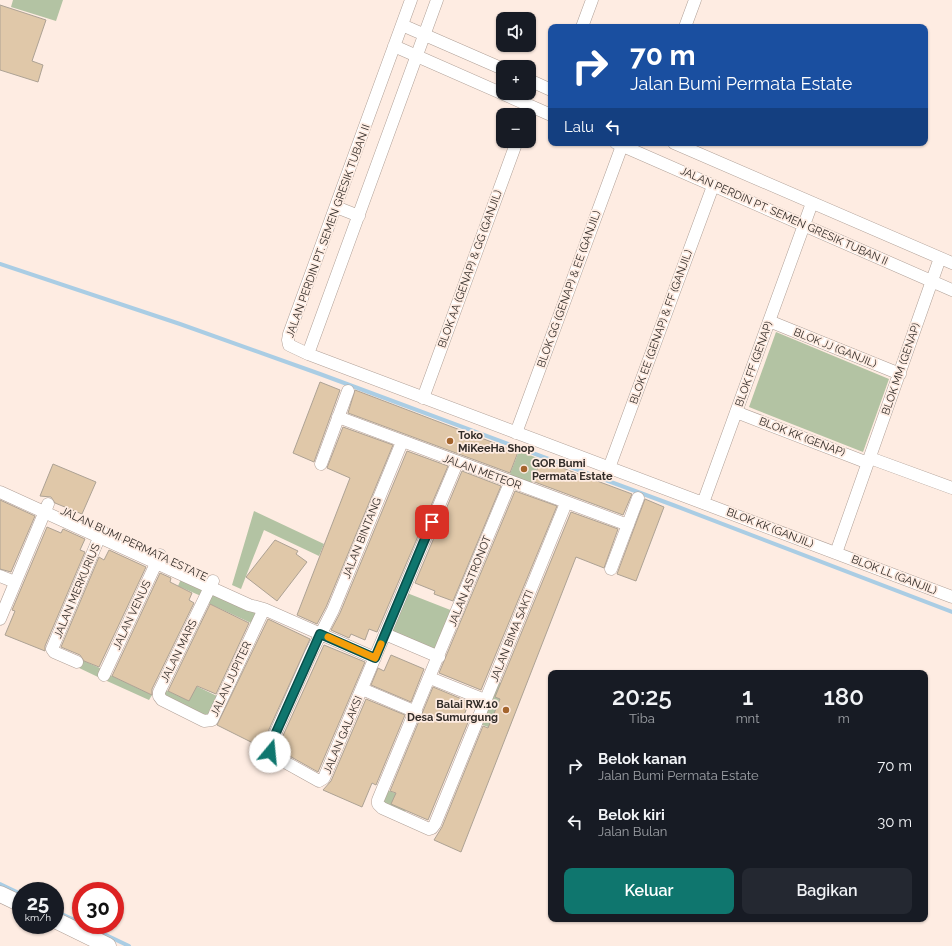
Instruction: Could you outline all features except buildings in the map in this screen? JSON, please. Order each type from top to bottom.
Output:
[{"type":"street","name":"JALAN PERDIN PT. SEMEN GRESIK TUBAN II","points":[[308,354],[290,347],[288,338],[411,0]]},
{"type":"street","points":[[308,354],[437,0]]},
{"type":"street","points":[[583,24],[592,0]]},
{"type":"street","points":[[686,24],[695,0]]},
{"type":"street","points":[[402,25],[496,66]]},
{"type":"street","points":[[394,46],[524,108]]},
{"type":"street","points":[[536,83],[548,89]]},
{"type":"street","points":[[536,112],[548,114]]},
{"type":"street","name":"BLOK GG (GENAP) & EE (GANJIL)","points":[[516,432],[619,146]]},
{"type":"street","name":"JALAN PERDIN PT. SEMEN GRESIK TUBAN II","points":[[624,146],[952,290]]},
{"type":"street","name":"JALAN PERDIN PT. SEMEN GRESIK TUBAN II","points":[[681,146],[952,263]]},
{"type":"street","name":"BLOK AA (GENAP) & GG (GANJIL)","points":[[423,398],[513,148]]},
{"type":"street","name":"BLOK EE (GENAP) & FF (GANJIL)","points":[[609,468],[713,186]]},
{"type":"street","name":"BLOK FF (GENAP)","points":[[703,503],[812,203]]},
{"type":"street","points":[[336,206],[358,216]]},
{"type":"street","name":"BLOK MM (GENAP)","points":[[836,553],[940,258]]},
{"type":"street","name":"BLOK JJ (GANJIL)","points":[[769,321],[900,374]]},
{"type":"street","name":"BLOK KK (GANJIL)","points":[[308,354],[836,553]]},
{"type":"street","points":[[321,464],[348,391]]},
{"type":"street","name":"BLOK KK (GENAP)","points":[[736,412],[952,488]]},
{"type":"street","name":"JALAN METEOR","points":[[338,417],[457,463],[628,525]]},
{"type":"street","name":"JALAN BINTANG","points":[[293,767],[272,755],[269,748],[320,634],[333,610],[402,442]]},
{"type":"street","name":"JALAN GALAKSI","points":[[293,767],[319,781],[324,779],[457,463]]},
{"type":"street","name":"JALAN ASTRONOT","points":[[404,818],[382,808],[378,802],[510,482]]},
{"type":"street","name":"JALAN BUMI PERMATA ESTATE","points":[[0,484],[47,508],[212,583],[249,605],[264,609],[375,658]]},
{"type":"street","name":"JALAN BUMI PERMATA ESTATE","points":[[0,492],[47,508]]},
{"type":"street","points":[[610,569],[638,498]]},
{"type":"street","name":"JALAN BIMA SAKTI","points":[[404,818],[429,829],[434,826],[566,503]]},
{"type":"street","points":[[0,619],[5,594],[15,582],[47,508]]},
{"type":"street","name":"JALAN MERKURIUS","points":[[77,662],[54,652],[52,649],[102,533]]},
{"type":"street","name":"BLOK LL (GANJIL)","points":[[836,553],[952,597]]},
{"type":"street","name":"JALAN VENUS","points":[[104,675],[158,559]]},
{"type":"street","points":[[0,576],[15,582]]},
{"type":"street","name":"JALAN MARS","points":[[183,711],[160,699],[159,694],[212,583]]},
{"type":"street","name":"JALAN JUPITER","points":[[183,711],[204,721],[212,720],[264,609]]},
{"type":"street","points":[[385,634],[439,657]]},
{"type":"street","points":[[430,678],[485,700]]},
{"type":"street","points":[[362,689],[416,712]]},
{"type":"street","points":[[0,894],[12,900]]},
{"type":"street","points":[[64,924],[108,946]]},
{"type":"green space","points":[[13,0],[63,0],[56,21],[11,7]]},
{"type":"green space","points":[[776,332],[889,379],[863,452],[749,407]]},
{"type":"green space","name":"GOR Bumi Permata Estate","points":[[519,451],[540,459],[530,487],[508,479]]},
{"type":"green space","points":[[254,511],[324,544],[319,556],[264,530],[241,589],[232,585]]},
{"type":"green space","points":[[181,579],[205,590],[201,596],[178,586]]},
{"type":"green space","points":[[213,593],[256,613],[251,623],[208,603]]},
{"type":"green space","points":[[407,593],[453,611],[436,652],[390,632]]},
{"type":"green space","points":[[57,649],[102,669],[98,677],[54,656]]},
{"type":"green space","points":[[110,675],[152,695],[149,700],[107,681]]},
{"type":"green space","points":[[496,681],[523,692],[507,734],[480,724]]},
{"type":"green space","points":[[196,686],[217,696],[207,718],[163,697],[166,690],[189,701]]},
{"type":"green space","points":[[387,790],[410,799],[404,814],[381,805]]},
{"type":"waterway","points":[[0,264],[180,324],[320,374],[673,505],[952,612]]},
{"type":"waterway","points":[[0,884],[12,890]]},
{"type":"waterway","points":[[64,915],[72,919]]},
{"type":"waterway","points":[[104,934],[129,946]]},
{"type":"slow traffic","points":[[328,637],[375,658],[381,644]]},
{"type":"place","name":"Toko MiKeeHa Shop","points":[[450,441]]},
{"type":"place","name":"GOR Bumi Permata Estate","points":[[524,469]]},
{"type":"place","name":"Balai RW.10 Desa Sumurgung","points":[[506,710]]},
{"type":"route","points":[[270,752],[270,746],[320,634],[375,658],[432,522]]}]
